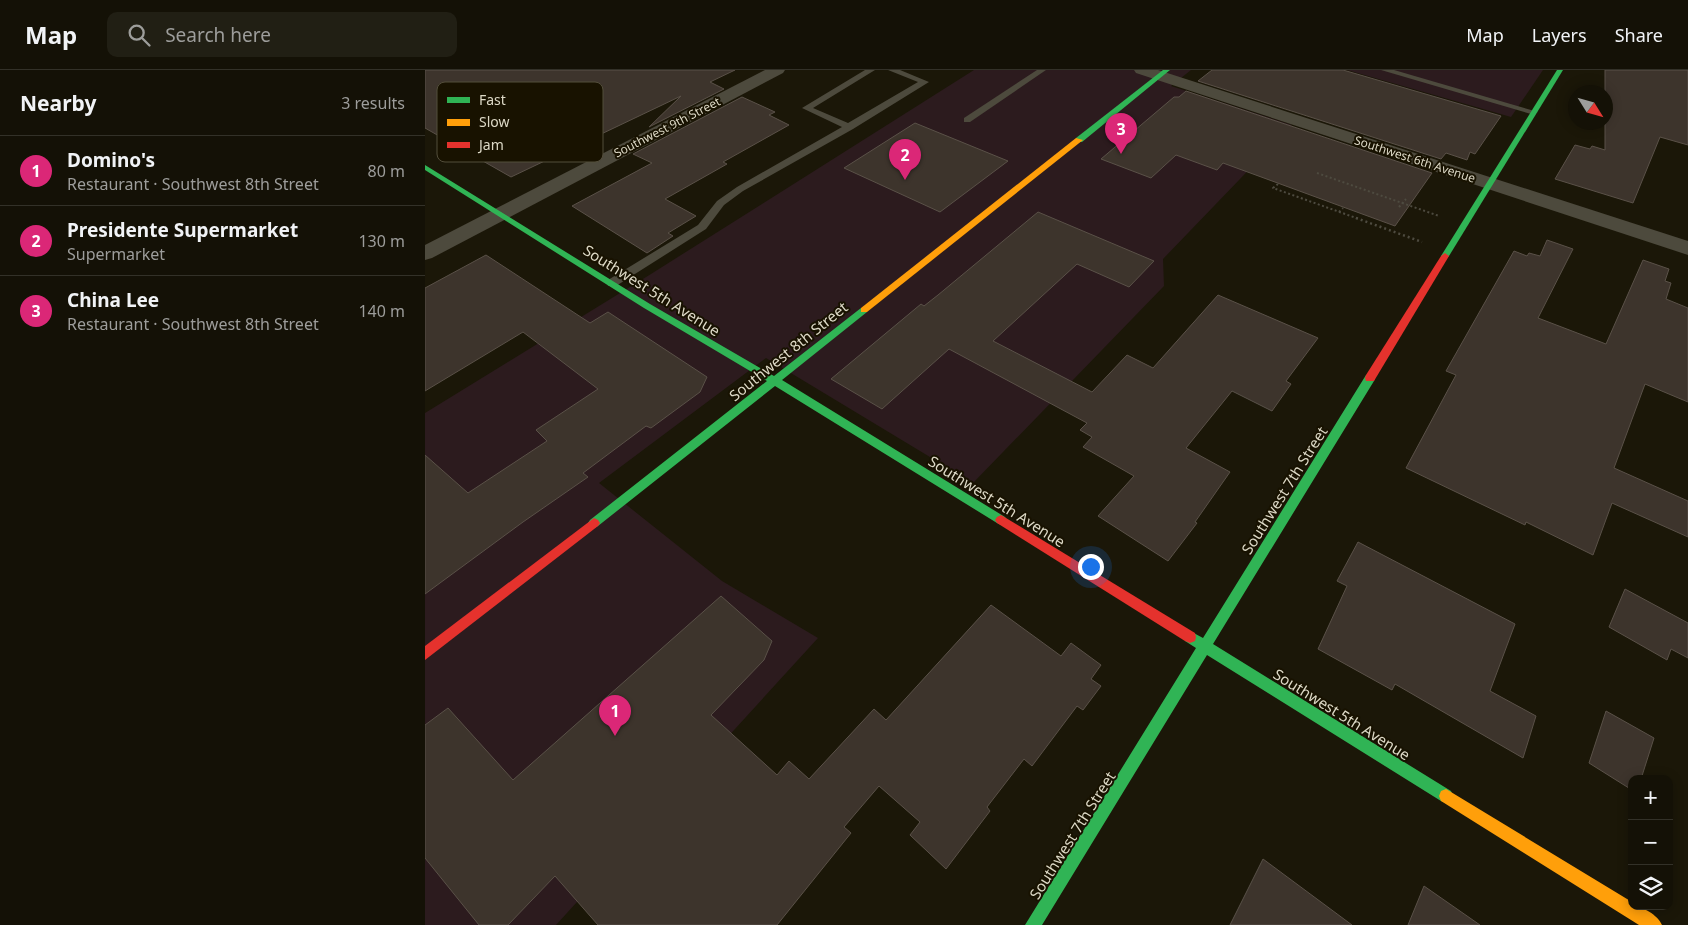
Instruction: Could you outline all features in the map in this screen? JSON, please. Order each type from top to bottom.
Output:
[{"type":"main road","name":"Southwest 7th Street","points":[[1033,925],[1560,70]]},
{"type":"main road","name":"Southwest 8th Street","points":[[425,654],[775,382],[1164,73]]},
{"type":"main road","name":"Southwest 5th Avenue","points":[[425,167],[1655,925]]},
{"type":"street","name":"Southwest 9th Street","points":[[603,160],[777,70]]},
{"type":"street","name":"Southwest 6th Avenue","points":[[1142,70],[1164,73],[1489,184],[1688,248]]},
{"type":"street","name":"Southwest 9th Street","points":[[425,253],[599,162]]},
{"type":"lane","points":[[850,127],[806,108],[871,70]]},
{"type":"lane","points":[[612,283],[702,227],[727,197],[925,82],[892,70]]},
{"type":"lane","points":[[967,120],[1042,70]]},
{"type":"lane","points":[[1385,70],[1534,112]]},
{"type":"path","points":[[1317,173],[1440,216]]},
{"type":"path","points":[[1347,184],[1351,180]]},
{"type":"path","points":[[1340,186],[1342,182]]},
{"type":"path","points":[[1278,184],[1273,188],[1422,242]]},
{"type":"path","points":[[1359,193],[1362,189]]},
{"type":"path","points":[[1375,194],[1379,189]]},
{"type":"path","points":[[1296,197],[1300,192]]},
{"type":"path","points":[[1302,199],[1306,194]]},
{"type":"path","points":[[1399,207],[1406,198]]},
{"type":"path","points":[[1339,212],[1343,208]]},
{"type":"path","points":[[1345,215],[1350,210]]},
{"type":"path","points":[[1382,228],[1386,223]]},
{"type":"shaded area","points":[[974,70],[1191,70],[1171,86],[1292,125],[1163,259],[1164,286],[973,483],[766,358],[599,483],[722,581],[818,638],[556,925],[425,925],[425,413],[651,274]]},
{"type":"shaded area","points":[[1347,70],[1543,70],[1511,117]]},
{"type":"building","points":[[425,70],[735,70],[710,82],[724,89],[649,127],[681,96],[603,133],[603,82],[437,82],[437,135],[425,128]]},
{"type":"building","points":[[1212,70],[1343,70],[1501,116],[1475,154],[1470,152],[1467,160],[1446,153],[1441,159],[1198,81]]},
{"type":"building","points":[[1605,70],[1688,70],[1688,145],[1660,137],[1633,203],[1555,179],[1575,145],[1590,149],[1592,146],[1605,150],[1605,130],[1613,130],[1613,85],[1605,85]]},
{"type":"building","points":[[1186,91],[1432,173],[1395,226],[1223,163],[1217,170],[1176,155],[1151,178],[1101,159],[1174,97],[1179,97]]},
{"type":"building","points":[[742,97],[775,112],[769,115],[789,125],[723,162],[727,164],[665,199],[696,216],[668,233],[673,236],[647,253],[572,206],[652,163],[633,154]]},
{"type":"building","points":[[915,123],[1008,161],[940,212],[844,168]]},
{"type":"building","points":[[485,162],[542,162],[511,177]]},
{"type":"building","points":[[1038,212],[1154,261],[1129,287],[1077,264],[993,341],[1092,392],[1127,355],[1153,368],[1218,295],[1318,338],[1286,381],[1291,384],[1272,411],[1232,391],[1186,448],[1230,472],[1195,522],[1197,523],[1168,561],[1098,516],[1134,476],[1083,447],[1092,437],[1080,430],[1087,423],[949,349],[882,409],[831,379],[921,304],[924,306],[938,295]]},
{"type":"building","points":[[1547,240],[1573,249],[1538,318],[1606,344],[1643,260],[1669,269],[1665,281],[1671,283],[1666,299],[1688,308],[1688,402],[1645,384],[1614,468],[1688,501],[1688,537],[1612,503],[1593,555],[1526,522],[1525,525],[1406,468],[1456,375],[1446,371],[1514,251],[1527,256],[1529,253],[1540,256]]},
{"type":"building","points":[[486,255],[590,323],[608,312],[707,377],[700,392],[651,428],[646,426],[583,473],[588,477],[425,594],[425,455],[468,493],[547,441],[536,430],[598,389],[523,332],[425,391],[425,288]]},
{"type":"building","points":[[1358,542],[1515,624],[1490,691],[1536,716],[1523,758],[1395,684],[1392,690],[1318,649],[1347,586],[1337,581]]},
{"type":"building","points":[[1625,589],[1688,623],[1688,658],[1671,649],[1667,660],[1609,627]]},
{"type":"building","points":[[721,596],[772,641],[764,660],[711,715],[777,775],[789,761],[809,779],[874,709],[886,720],[991,605],[1061,656],[1071,643],[1101,665],[1091,679],[1101,686],[1083,710],[1077,706],[1032,766],[1024,759],[987,807],[990,811],[946,869],[910,835],[920,822],[879,786],[844,827],[851,833],[777,925],[598,925],[555,876],[508,925],[479,925],[425,858],[425,725],[448,708],[513,780]]},
{"type":"building","points":[[1606,711],[1654,738],[1642,775],[1628,775],[1628,787],[1589,763]]},
{"type":"building","points":[[1263,859],[1352,925],[1230,925]]},
{"type":"building","points":[[1424,886],[1480,925],[1408,925]]},
{"type":"traffic: fast","points":[[1079,140],[1167,70]]},
{"type":"traffic: fast","points":[[1445,256],[1560,70]]},
{"type":"traffic: fast","points":[[425,167],[647,306],[802,397],[1001,520]]},
{"type":"traffic: fast","points":[[594,523],[864,310]]},
{"type":"traffic: fast","points":[[1033,925],[1370,378]]},
{"type":"traffic: fast","points":[[1190,637],[1446,796]]},
{"type":"traffic: slow","points":[[864,310],[1079,140]]},
{"type":"traffic: slow","points":[[1446,796],[1654,925]]},
{"type":"traffic: jam","points":[[1370,378],[1445,256]]},
{"type":"traffic: jam","points":[[1001,520],[1190,637]]},
{"type":"traffic: jam","points":[[425,654],[594,523]]},
{"type":"place","name":"China Lee","points":[[1121,154]]},
{"type":"place","name":"Presidente Supermarket","points":[[905,180]]},
{"type":"place","name":"Domino's","points":[[615,736]]}]
